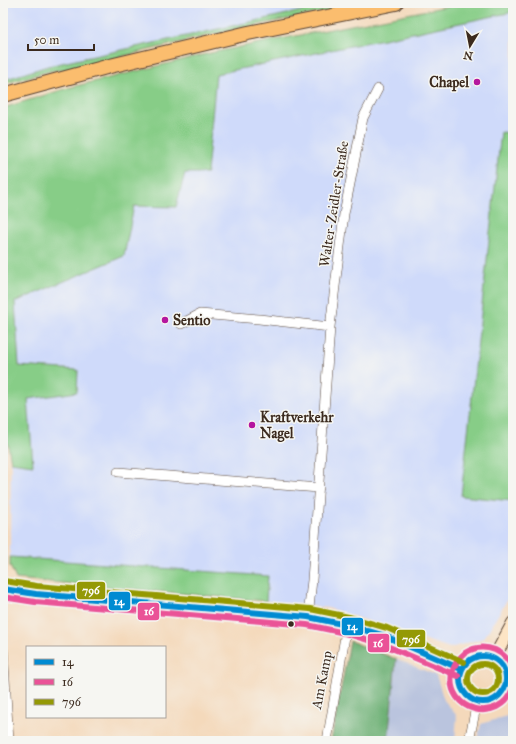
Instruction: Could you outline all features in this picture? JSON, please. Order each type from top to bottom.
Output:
[{"type":"highway","points":[[3,96],[110,66],[248,33],[396,3]]},
{"type":"main road","points":[[3,589],[44,594],[308,617],[347,624],[386,636],[461,669]]},
{"type":"main road","points":[[494,658],[513,623]]},
{"type":"main road","points":[[479,655],[487,655],[494,658],[500,662],[504,668],[508,692],[491,701],[477,702],[468,698],[460,685],[459,677],[461,669],[466,662],[479,655]]},
{"type":"street","name":"Walter-Zeidler-Straße","points":[[308,617],[319,488],[330,327],[344,214],[363,118],[378,89]]},
{"type":"street","points":[[181,324],[200,314],[330,327]]},
{"type":"street","points":[[118,472],[319,488]]},
{"type":"street","name":"Am Kamp","points":[[326,741],[347,624]]},
{"type":"street","points":[[3,648],[5,727],[9,741]]},
{"type":"street","points":[[469,741],[477,702]]},
{"type":"shaded area","points":[[3,3],[338,3],[48,66],[3,80]]},
{"type":"shaded area","points":[[513,12],[513,133],[501,132],[461,496],[513,501],[513,590],[484,638],[450,648],[328,608],[266,601],[268,577],[10,557],[11,462],[33,465],[27,399],[77,392],[78,370],[19,366],[15,302],[124,256],[134,206],[176,207],[185,173],[207,173],[215,74]]},
{"type":"shaded area","points":[[396,659],[436,675],[444,700],[457,716],[455,741],[388,741]]},
{"type":"shaded area","points":[[513,714],[513,741],[477,741],[481,724]]},
{"type":"green space","points":[[338,3],[369,3],[227,31],[70,69],[50,71],[3,84],[3,80],[48,66]]},
{"type":"green space","points":[[463,3],[513,3],[513,12],[216,74],[207,173],[185,173],[176,207],[134,206],[124,256],[15,302],[19,366],[78,370],[77,392],[28,399],[33,465],[11,462],[3,418],[3,108],[68,88],[215,52]]},
{"type":"green space","points":[[501,132],[513,133],[513,501],[461,496]]},
{"type":"green space","points":[[10,557],[268,576],[266,601],[16,579],[10,566]]},
{"type":"green space","points":[[350,641],[396,659],[388,741],[331,741]]},
{"type":"transit line","name":"796","points":[[4,581],[37,586],[310,609],[349,617],[387,628],[464,662]]},
{"type":"transit line","name":"14","points":[[3,589],[36,594],[308,617],[347,625],[385,636],[461,669]]},
{"type":"transit line","name":"16","points":[[3,597],[35,602],[307,625],[345,633],[382,644],[458,676]]},
{"type":"transit line","name":"16","points":[[513,670],[504,656],[495,650],[480,648],[472,649],[465,653],[455,664],[452,673],[452,686],[457,697],[465,704],[475,709],[486,710],[497,707],[506,700],[513,688]]},
{"type":"transit line","name":"14","points":[[488,656],[500,662],[505,670],[506,679],[505,688],[500,696],[492,701],[478,702],[466,696],[461,688],[460,674],[466,662],[474,657],[488,656]]},
{"type":"transit line","name":"796","points":[[483,664],[494,668],[498,679],[494,690],[483,694],[472,690],[468,679],[472,668],[483,664]]},
{"type":"place","name":"Chapel","points":[[477,82]]},
{"type":"place","name":"Sentio","points":[[165,320]]},
{"type":"place","name":"Kraftverkehr Nagel","points":[[252,425]]}]
